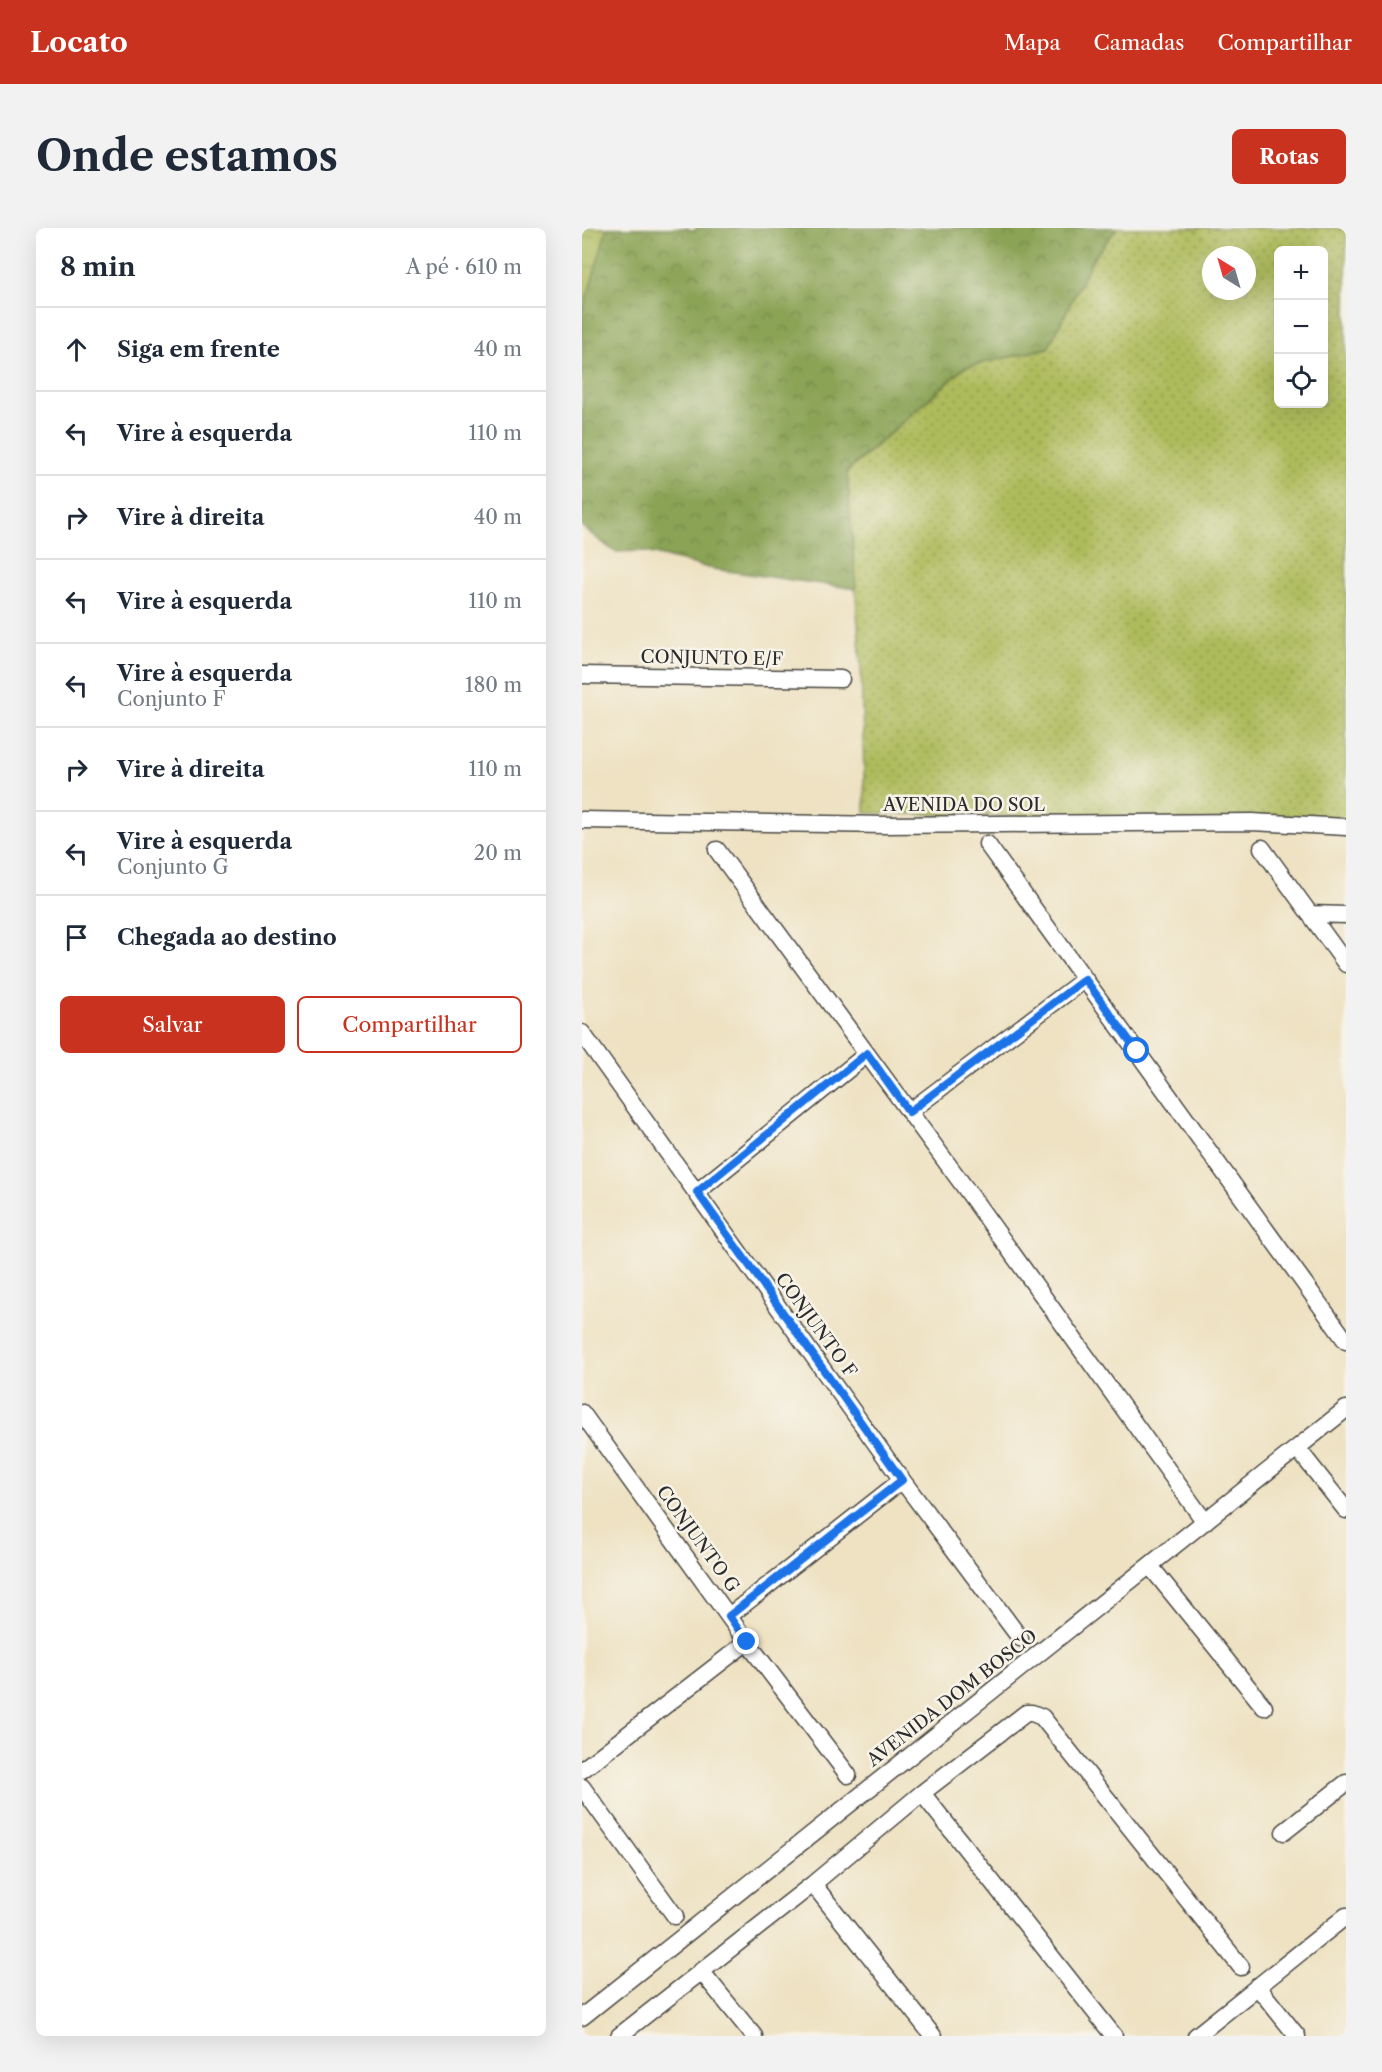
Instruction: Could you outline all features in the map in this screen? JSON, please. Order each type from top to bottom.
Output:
[{"type":"street","name":"CONJUNTO E/F","points":[[582,675],[841,679]]},
{"type":"street","name":"AVENIDA DO SOL","points":[[582,820],[885,825],[1252,822],[1346,827]]},
{"type":"street","points":[[987,844],[1346,1341]]},
{"type":"street","points":[[1262,848],[1346,964]]},
{"type":"street","points":[[717,850],[867,1053],[1205,1522]]},
{"type":"street","points":[[1310,914],[1346,915]]},
{"type":"street","points":[[909,1112],[1085,979]]},
{"type":"street","name":"CONJUNTO F","points":[[582,1033],[902,1480],[1020,1638]]},
{"type":"street","points":[[697,1192],[867,1053]]},
{"type":"street","name":"AVENIDA DOM BOSCO","points":[[582,2017],[1346,1409]]},
{"type":"street","name":"CONJUNTO G","points":[[582,1413],[747,1642],[848,1774]]},
{"type":"street","points":[[1297,1448],[1346,1510]]},
{"type":"street","points":[[729,1616],[902,1480]]},
{"type":"street","points":[[1150,1566],[1264,1707]]},
{"type":"street","points":[[582,1770],[747,1642]]},
{"type":"street","points":[[619,2036],[813,1884],[922,1793],[1020,1716],[1032,1713],[1042,1718],[1241,1967]]},
{"type":"street","points":[[1284,1832],[1346,1783]]},
{"type":"street","points":[[582,1787],[675,1916]]},
{"type":"street","points":[[922,1793],[1114,2036]]},
{"type":"street","points":[[813,1884],[933,2036]]},
{"type":"street","points":[[1196,2036],[1346,1916]]},
{"type":"street","points":[[701,1971],[754,2036]]},
{"type":"street","points":[[1257,1986],[1297,2036]]},
{"type":"green space","points":[[582,228],[607,228],[582,314]]},
{"type":"green space","points":[[607,228],[686,228],[695,231],[696,228],[1117,228],[1092,260],[1048,348],[965,367],[847,471],[856,589],[713,569],[642,551],[615,552],[582,527],[582,314]]},
{"type":"green space","points":[[1117,228],[1346,228],[1346,824],[865,813],[861,667],[847,472],[965,367],[1048,348],[1092,260]]},
{"type":"route","points":[[747,1642],[729,1616],[902,1480],[697,1192],[867,1053],[909,1112],[1085,979],[1137,1051]]}]
